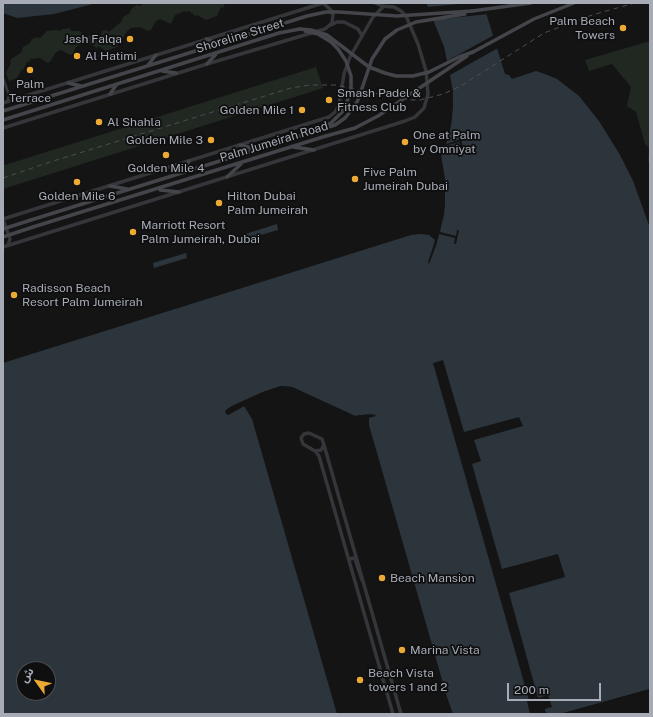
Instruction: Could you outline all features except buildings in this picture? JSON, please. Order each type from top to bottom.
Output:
[{"type":"main road","name":"Palm Jumeirah Road","points":[[3,229],[330,127],[342,120],[358,100],[372,59],[385,39],[397,30],[416,22],[530,3]]},
{"type":"main road","name":"Palm Jumeirah Road","points":[[3,236],[157,190],[354,128],[378,116],[473,52],[529,21],[574,3]]},
{"type":"main road","name":"Shoreline Street","points":[[3,111],[307,16],[326,12],[397,16],[472,12]]},
{"type":"main road","points":[[300,29],[318,34],[335,45],[344,57],[350,71],[351,85],[348,99],[342,112],[331,123],[302,136]]},
{"type":"main road","name":"Shoreline Street","points":[[3,120],[266,37],[300,29],[311,30],[327,35],[369,67],[379,72],[396,76],[413,76],[424,73],[473,52]]},
{"type":"main road","points":[[206,39],[218,43]]},
{"type":"main road","points":[[207,64],[217,53]]},
{"type":"main road","points":[[148,65],[156,55]]},
{"type":"main road","points":[[161,71],[176,74]]},
{"type":"main road","points":[[68,83],[82,86]]},
{"type":"main road","points":[[110,94],[118,84]]},
{"type":"main road","points":[[240,145],[256,149]]},
{"type":"main road","points":[[292,147],[314,150]]},
{"type":"main road","points":[[181,173],[189,161]]},
{"type":"main road","points":[[227,177],[242,163]]},
{"type":"main road","points":[[110,186],[128,190]]},
{"type":"main road","points":[[157,190],[179,192]]},
{"type":"street","points":[[5,102],[323,3],[334,15],[330,25]]},
{"type":"street","points":[[5,245],[314,150],[410,119],[420,113],[426,104],[428,94],[427,78],[414,32],[406,16],[401,10],[375,3]]},
{"type":"street","points":[[5,245],[10,239],[3,219],[325,119],[332,115],[339,105],[343,80],[348,62],[373,16],[384,6]]},
{"type":"street","points":[[3,128],[207,64],[323,30],[337,22],[344,22],[358,29],[362,36]]},
{"type":"street","points":[[3,78],[9,96],[5,102]]},
{"type":"street","points":[[324,445],[321,450],[315,450],[303,444],[301,438],[304,434],[311,434],[323,441],[401,714]]},
{"type":"street","points":[[315,450],[318,454],[323,470],[393,714]]},
{"type":"street","points":[[323,470],[329,468],[334,479]]},
{"type":"street","points":[[338,535],[343,539]]},
{"type":"street","points":[[349,560],[354,558],[360,578],[364,582]]},
{"type":"street","points":[[350,577],[352,572]]},
{"type":"street","points":[[382,675],[383,670],[385,670],[390,683],[392,682]]},
{"type":"shaded area","points":[[3,3],[97,3],[54,14],[17,18],[3,13]]},
{"type":"shaded area","points":[[143,3],[225,3],[223,8],[221,7],[217,16],[206,20],[189,11],[185,11],[175,15],[171,24],[160,19],[156,21],[150,31],[140,27],[130,28],[117,47],[106,51],[98,46],[97,48],[89,43],[86,44],[85,42],[76,47],[72,55],[61,50],[56,52],[48,63],[40,58],[30,59],[31,61],[27,62],[17,78],[9,81],[6,73],[11,63],[11,59],[21,53],[23,47],[30,43],[32,38],[40,38],[47,31],[61,31],[62,29],[69,28],[72,31],[79,31],[86,36],[101,35],[102,31],[106,30],[109,32],[122,21],[123,17],[130,13],[131,9],[137,5],[141,6]]},
{"type":"shaded area","points":[[426,3],[483,3],[505,74],[509,75],[512,79],[536,71],[557,79],[579,96],[599,121],[620,155],[633,181],[650,228],[650,689],[560,714],[548,714],[545,711],[545,709],[552,707],[548,695],[527,701],[530,714],[453,714],[369,425],[369,418],[376,416],[355,416],[292,387],[281,386],[263,392],[232,406],[225,411],[228,415],[244,406],[252,419],[337,714],[3,714],[3,363],[411,235],[429,235],[435,240],[429,264],[436,246],[444,215],[445,180],[441,157],[450,130],[453,96],[444,47]]},
{"type":"shaded area","points":[[650,41],[650,163],[648,161],[649,148],[645,144],[636,112],[627,106],[631,87],[612,64],[589,71],[585,60]]},
{"type":"shaded area","points":[[316,67],[323,88],[3,189],[3,164],[5,165]]},
{"type":"shaded area","points":[[277,224],[278,230],[244,240],[242,235]]},
{"type":"shaded area","points":[[186,253],[187,258],[154,268],[153,263]]},
{"type":"pier","points":[[424,3],[426,3],[428,7],[485,3],[488,14],[433,20],[444,47],[447,61],[494,35],[498,48],[450,75],[453,92],[453,106],[450,130],[446,144],[461,139],[464,151],[462,151],[459,142],[445,146],[441,154],[445,180],[445,203],[440,232],[456,236],[457,230],[459,230],[456,244],[454,244],[455,238],[439,234],[429,264],[428,262],[442,214],[443,180],[439,157],[448,130],[451,92],[442,48]]},
{"type":"pier","points":[[443,360],[464,432],[519,417],[523,426],[474,440],[481,461],[472,464],[502,569],[558,554],[565,577],[509,593],[538,698],[529,700],[433,363]]},
{"type":"pier","points":[[281,386],[292,387],[355,416],[369,414],[377,415],[367,418],[354,418],[285,388],[264,394],[228,410],[227,413],[243,404],[246,405],[228,415],[225,413],[226,410],[232,406],[263,392]]},
{"type":"pier","points":[[650,689],[650,691],[567,714],[560,714]]},
{"type":"railway","points":[[3,178],[50,162],[291,88],[310,85],[335,85],[408,100],[420,100],[443,94],[461,86],[544,33],[592,15],[635,3]]},
{"type":"place","name":"Palm Beach Towers","points":[[623,28]]},
{"type":"place","name":"Jash Falqa","points":[[130,39]]},
{"type":"place","name":"Al Hatimi","points":[[77,56]]},
{"type":"place","name":"Palm Terrace","points":[[30,70]]},
{"type":"place","name":"Smash Padel & Fitness Club","points":[[329,100]]},
{"type":"place","name":"Golden Mile 1","points":[[302,110]]},
{"type":"place","name":"Al Shahla","points":[[99,122]]},
{"type":"place","name":"Golden Mile 3","points":[[211,140]]},
{"type":"place","name":"One at Palm by Omniyat","points":[[405,142]]},
{"type":"place","name":"Golden Mile 4","points":[[166,155]]},
{"type":"place","name":"Five Palm Jumeirah Dubai","points":[[355,179]]},
{"type":"place","name":"Golden Mile 6","points":[[77,182]]},
{"type":"place","name":"Hilton Dubai Palm Jumeirah","points":[[219,203]]},
{"type":"place","name":"Marriott Resort Palm Jumeirah, Dubai","points":[[133,232]]},
{"type":"place","name":"Radisson Beach Resort Palm Jumeirah","points":[[14,295]]},
{"type":"place","name":"Beach Mansion","points":[[382,578]]},
{"type":"place","name":"Marina Vista","points":[[402,650]]},
{"type":"place","name":"Beach Vista towers 1 and 2","points":[[360,680]]}]
